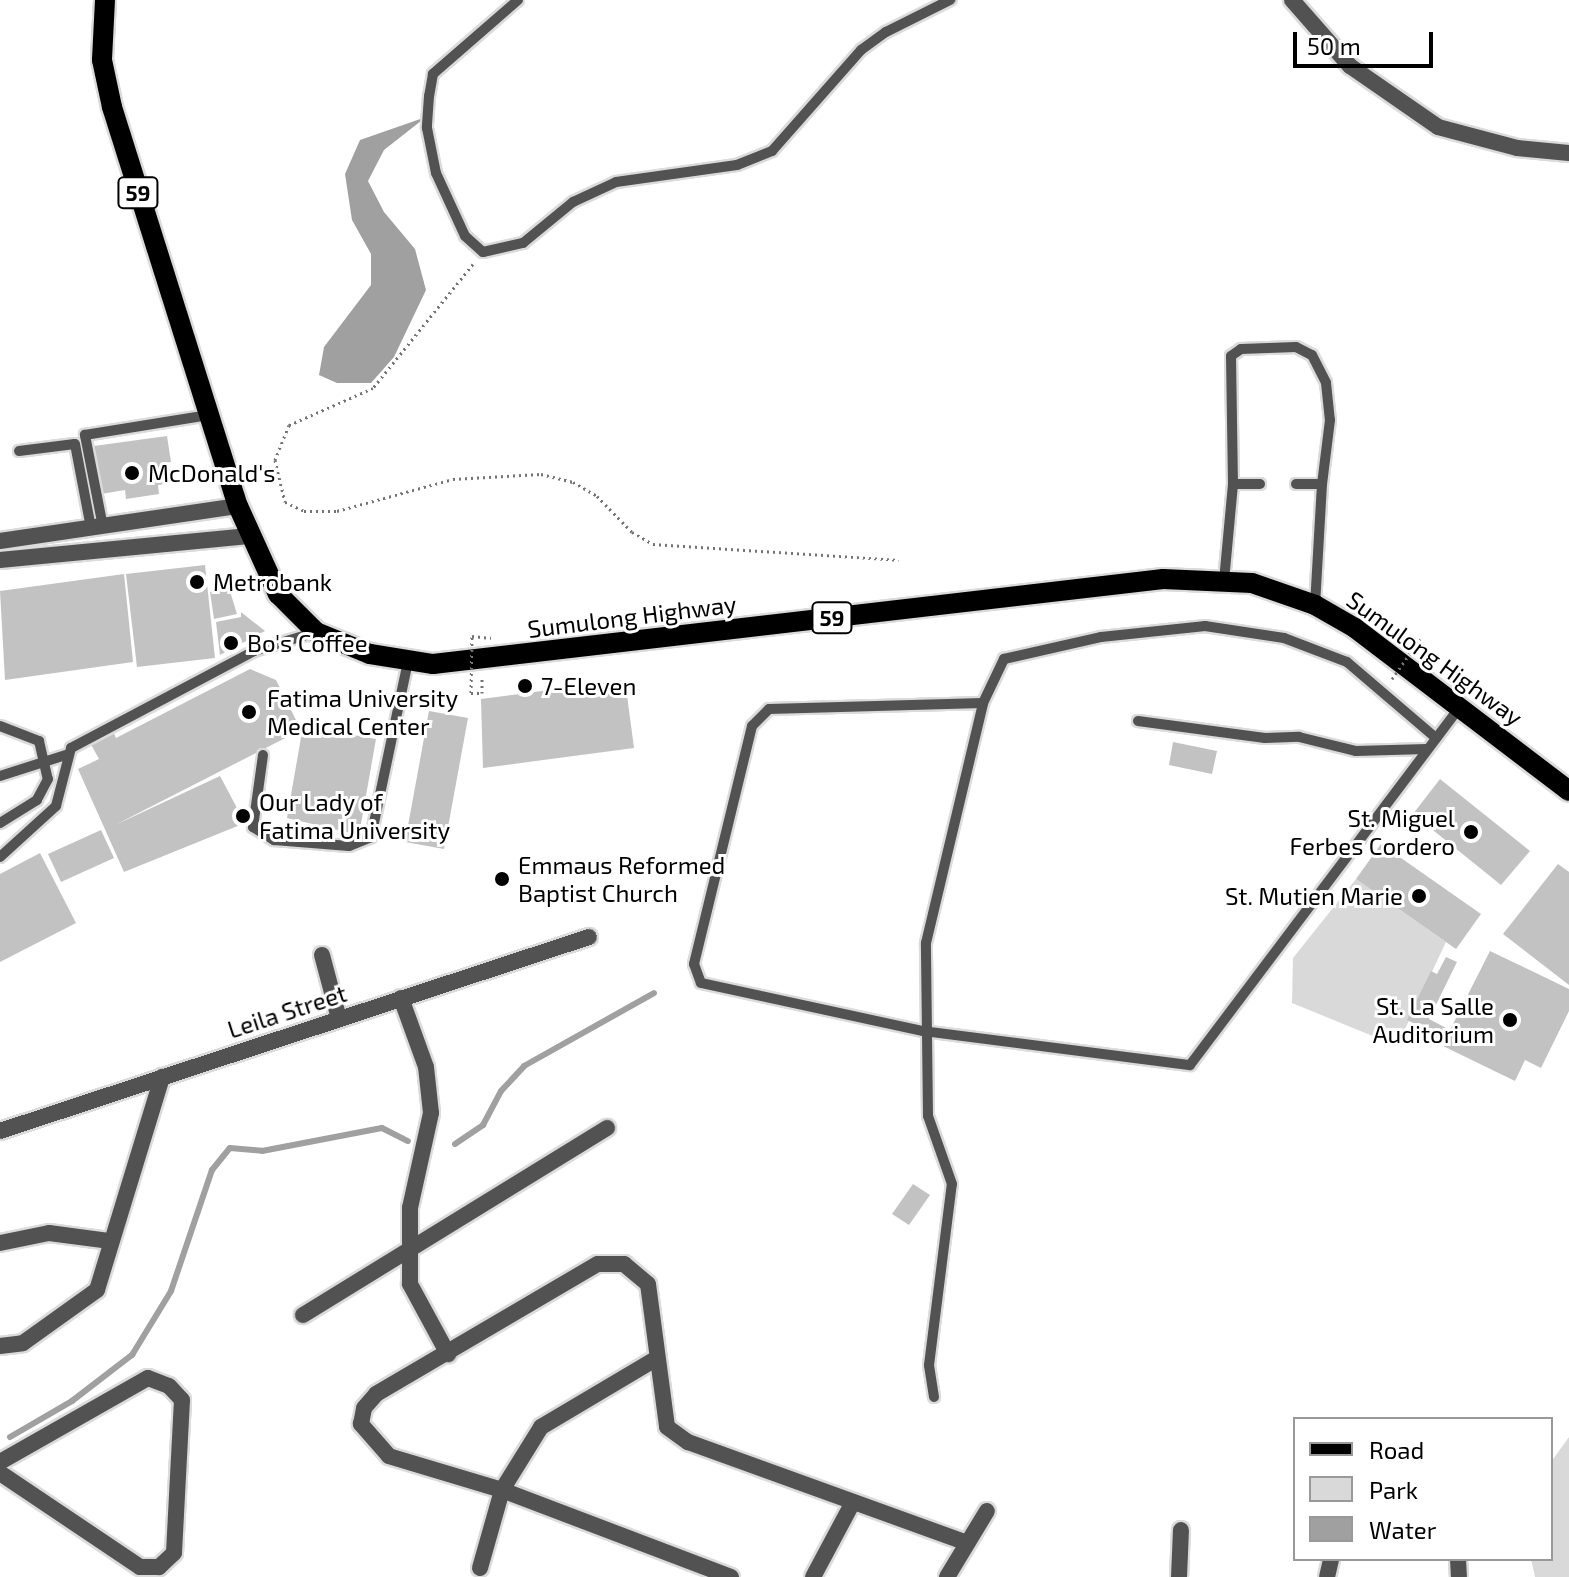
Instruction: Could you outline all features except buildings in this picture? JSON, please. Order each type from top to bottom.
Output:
[{"type":"main road","name":"Sumulong Highway","points":[[105,0],[102,60],[112,107],[238,506],[249,536],[278,594],[316,632],[370,654],[408,661],[482,660],[1163,579],[1252,583],[1315,605],[1460,707],[1569,791]]},
{"type":"street","points":[[1292,0],[1350,66],[1438,127],[1517,148],[1569,153]]},
{"type":"street","points":[[0,541],[238,506]]},
{"type":"street","points":[[80,550],[91,528]]},
{"type":"street","points":[[0,560],[249,536]]},
{"type":"street","name":"Leila Street","points":[[0,1131],[589,937]]},
{"type":"street","points":[[322,955],[339,1019]]},
{"type":"street","points":[[401,998],[426,1067],[431,1113],[410,1208],[407,1251],[410,1284],[448,1354]]},
{"type":"street","points":[[0,1346],[23,1343],[97,1290],[162,1077]]},
{"type":"street","points":[[303,1315],[607,1128]]},
{"type":"street","points":[[0,1243],[49,1233],[110,1241]]},
{"type":"street","points":[[731,1577],[502,1490],[389,1456],[361,1424],[364,1408],[376,1394],[598,1264],[624,1264],[648,1284],[654,1360],[667,1427],[688,1442],[967,1543]]},
{"type":"street","points":[[480,1568],[502,1490],[541,1427],[654,1360]]},
{"type":"street","points":[[0,1462],[148,1378],[169,1386],[182,1400],[174,1553],[159,1567],[140,1567],[0,1473]]},
{"type":"street","points":[[813,1577],[853,1502]]},
{"type":"street","points":[[947,1577],[987,1511]]},
{"type":"street","points":[[1179,1577],[1181,1530]]},
{"type":"lane","points":[[518,0],[433,74],[429,96],[427,128],[436,173],[465,236],[483,252],[523,243],[573,202],[616,182],[737,165],[772,151],[861,50],[886,32],[950,0]]},
{"type":"lane","points":[[1224,581],[1233,484],[1227,372],[1231,356],[1241,349],[1296,347],[1312,355],[1326,383],[1330,420],[1322,484],[1315,605]]},
{"type":"lane","points":[[91,528],[85,435],[208,415]]},
{"type":"lane","points":[[19,451],[75,444],[91,528]]},
{"type":"lane","points":[[1233,484],[1260,484]]},
{"type":"lane","points":[[1296,484],[1322,484]]},
{"type":"lane","points":[[934,1397],[929,1365],[952,1184],[928,1116],[923,1031],[926,943],[983,703],[1004,659],[1101,637],[1205,626],[1284,638],[1347,662],[1436,738]]},
{"type":"lane","points":[[0,776],[66,755],[88,738],[254,651],[316,632]]},
{"type":"lane","points":[[263,755],[253,827],[274,840],[349,846],[371,837],[408,661]]},
{"type":"lane","points":[[983,703],[769,709],[752,726],[694,964],[701,983],[923,1031],[1190,1065],[1460,707]]},
{"type":"lane","points":[[1138,721],[1265,738],[1299,737],[1356,751],[1427,749]]},
{"type":"lane","points":[[0,726],[39,741],[47,761],[48,779],[37,800],[0,823]]},
{"type":"lane","points":[[0,857],[56,806],[66,755]]},
{"type":"path","points":[[483,252],[373,388],[289,425],[275,460],[285,502],[304,511],[337,511],[453,479],[541,474],[573,482],[597,496],[632,532],[653,544],[898,560]]},
{"type":"path","points":[[472,636],[471,693],[482,693],[482,660]]},
{"type":"path","points":[[1392,679],[1420,639]]},
{"type":"green space","points":[[1356,879],[1446,942],[1397,1046],[1292,1003],[1293,958]]},
{"type":"green space","points":[[1569,1437],[1569,1577],[1535,1577],[1531,1561],[1553,1561],[1553,1459]]},
{"type":"water","points":[[426,117],[384,150],[368,181],[384,212],[415,249],[426,290],[394,357],[371,383],[337,383],[319,375],[324,347],[371,285],[371,254],[352,220],[345,174],[360,140]]},
{"type":"waterway","points":[[455,1144],[483,1125],[501,1091],[524,1066],[654,993]]},
{"type":"waterway","points":[[10,1437],[72,1401],[132,1355],[171,1291],[212,1170],[230,1148],[262,1151],[382,1128],[408,1141]]},
{"type":"place","name":"McDonald's","points":[[132,473]]},
{"type":"place","name":"Metrobank","points":[[197,582]]},
{"type":"place","name":"Bo's Coffee","points":[[231,643]]},
{"type":"place","name":"7-Eleven","points":[[525,686]]},
{"type":"place","name":"Fatima University Medical Center","points":[[249,712]]},
{"type":"place","name":"Our Lady of Fatima University","points":[[243,816]]},
{"type":"place","name":"St. Miguel Ferbes Cordero","points":[[1471,832]]},
{"type":"place","name":"Emmaus Reformed Baptist Church","points":[[502,879]]},
{"type":"place","name":"St. Mutien Marie","points":[[1419,896]]},
{"type":"place","name":"St. La Salle Auditorium","points":[[1510,1020]]}]
